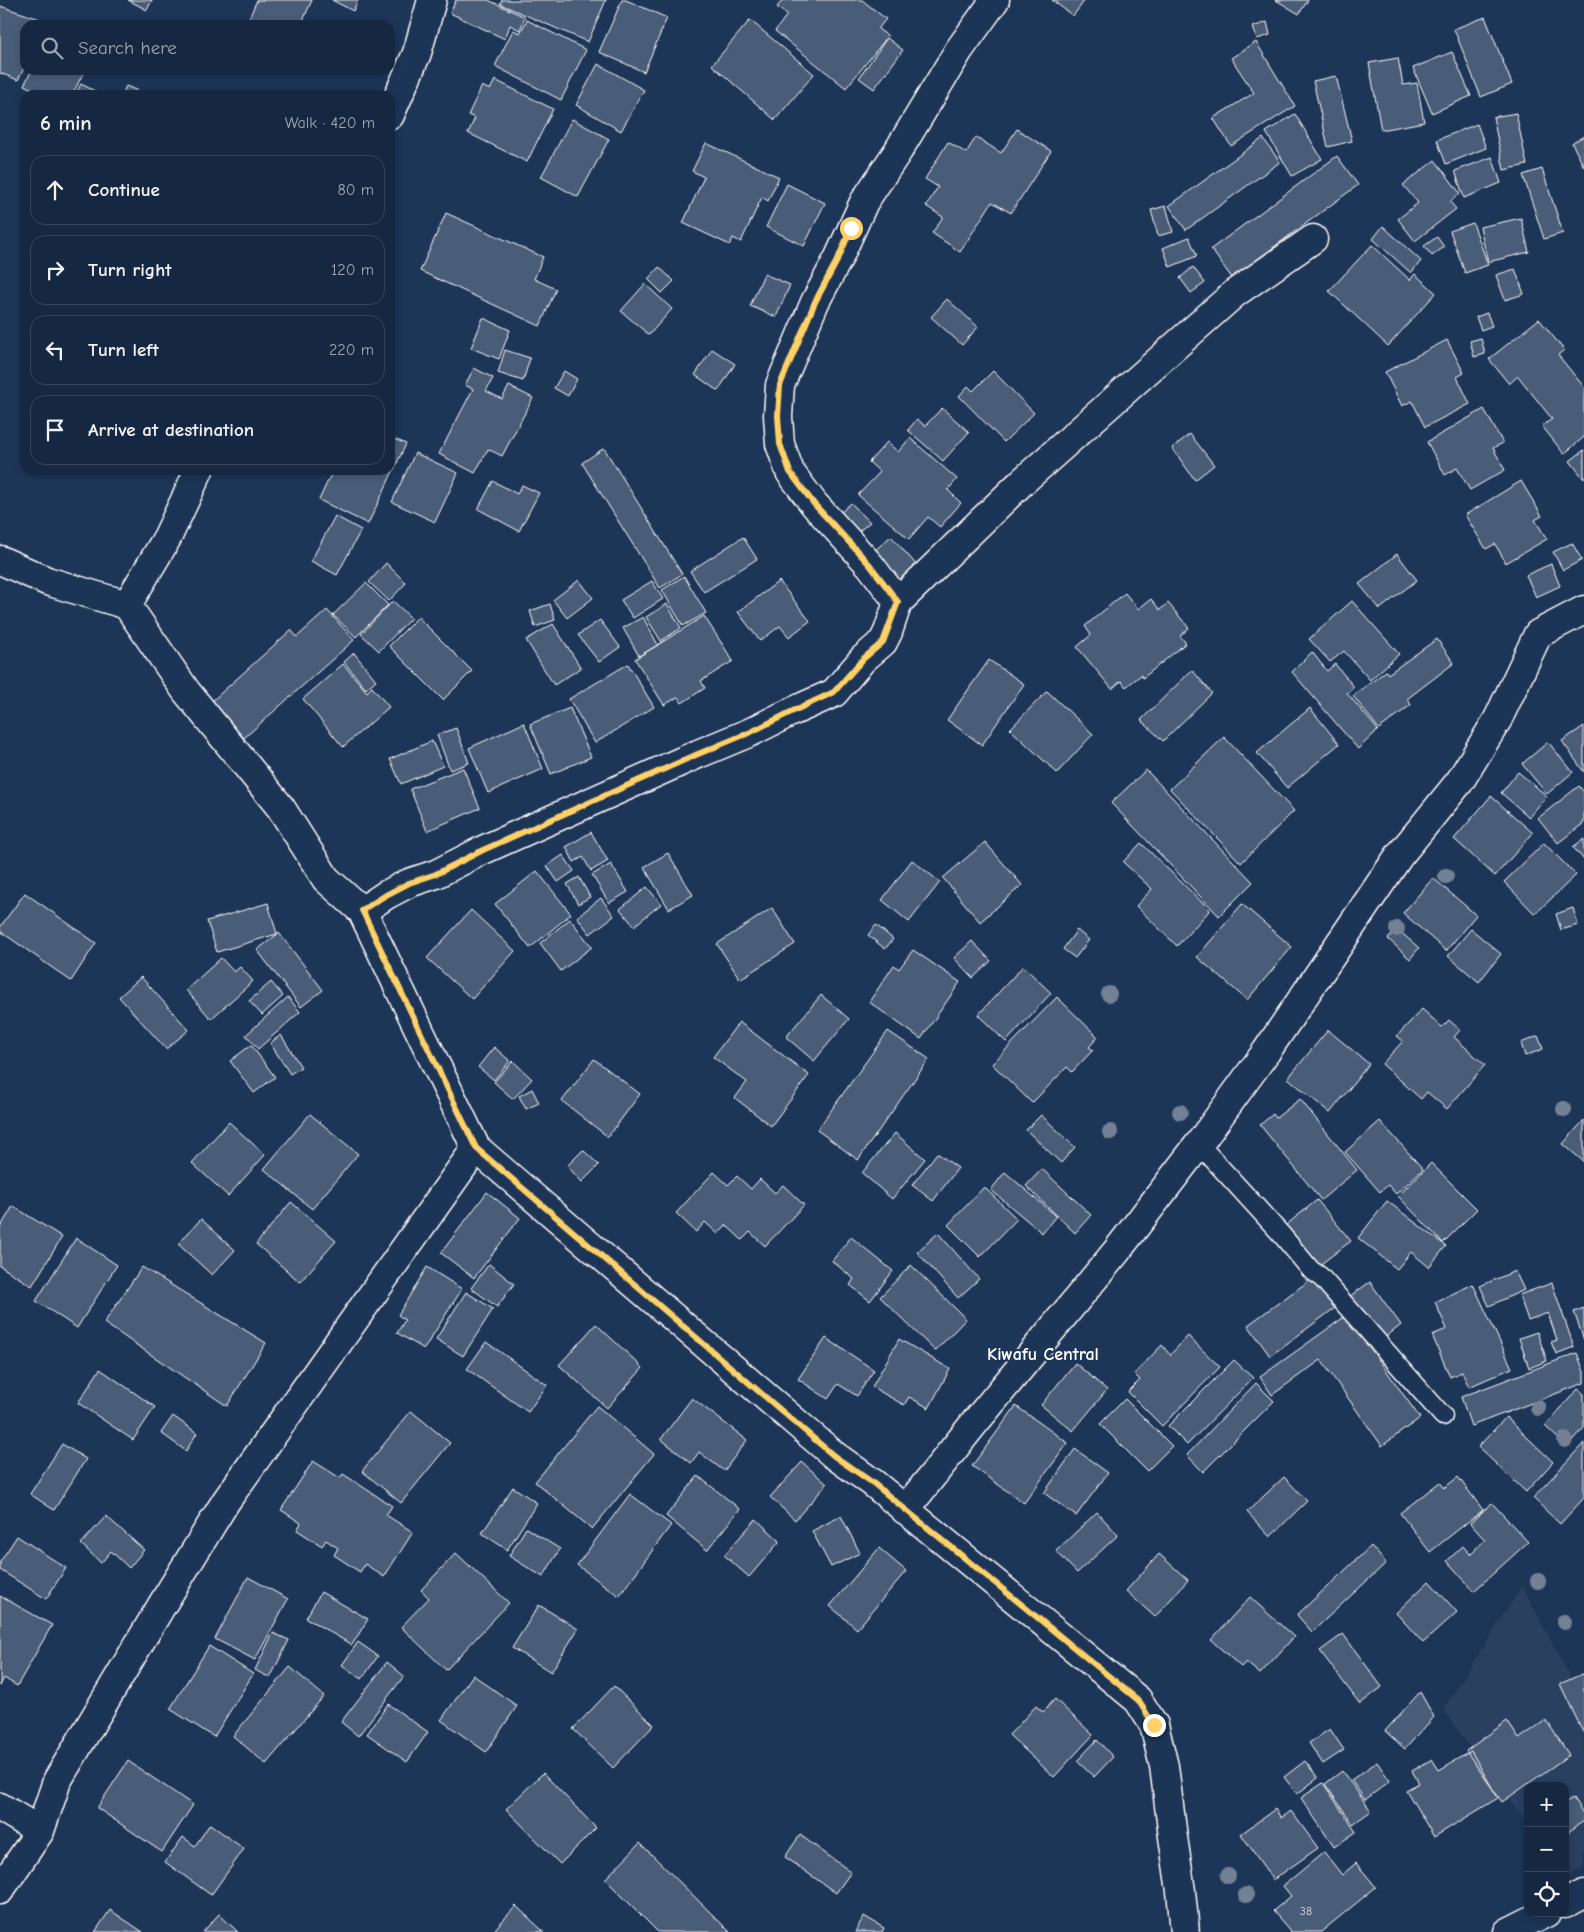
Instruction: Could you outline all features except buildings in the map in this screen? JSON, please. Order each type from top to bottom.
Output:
[{"type":"street","points":[[395,104],[417,53],[432,0]]},
{"type":"street","points":[[898,602],[870,565],[814,504],[790,472],[780,444],[778,416],[780,385],[815,302],[839,257],[864,202],[898,151],[959,50],[995,0]]},
{"type":"street","points":[[362,910],[409,883],[436,874],[483,850],[751,732],[834,692],[863,659],[883,642],[898,602],[1022,482],[1235,293],[1313,239]]},
{"type":"street","points":[[127,604],[167,538],[198,475]]},
{"type":"street","points":[[0,560],[47,581],[127,604],[186,691],[281,808],[326,879],[362,910],[476,1148],[834,1456],[873,1483],[1138,1700],[1154,1725],[1164,1766],[1185,1932]]},
{"type":"street","points":[[905,1510],[1104,1267],[1200,1144],[1266,1052],[1399,856],[1460,782],[1498,719],[1538,634],[1584,610]]},
{"type":"street","points":[[0,1890],[40,1831],[57,1781],[164,1600],[226,1501],[476,1148]]},
{"type":"street","points":[[0,1807],[40,1831]]},
{"type":"street","points":[[1569,1902],[1584,1894]]},
{"type":"street","points":[[1508,1932],[1538,1917]]},
{"type":"lane","points":[[1200,1144],[1311,1270],[1320,1276],[1443,1416]]},
{"type":"shaded area","points":[[1522,1586],[1584,1702],[1584,1867],[1569,1875],[1569,1782],[1524,1782],[1524,1820],[1443,1710]]},
{"type":"district","name":"Kiwafu Central","points":[[1043,1354]]},
{"type":"route","points":[[851,228],[839,257],[815,302],[780,385],[778,416],[780,444],[790,472],[814,504],[870,565],[898,602],[883,642],[863,659],[834,692],[751,732],[483,850],[436,874],[409,883],[362,910],[476,1148],[834,1456],[873,1483],[1138,1700],[1154,1725]]}]
